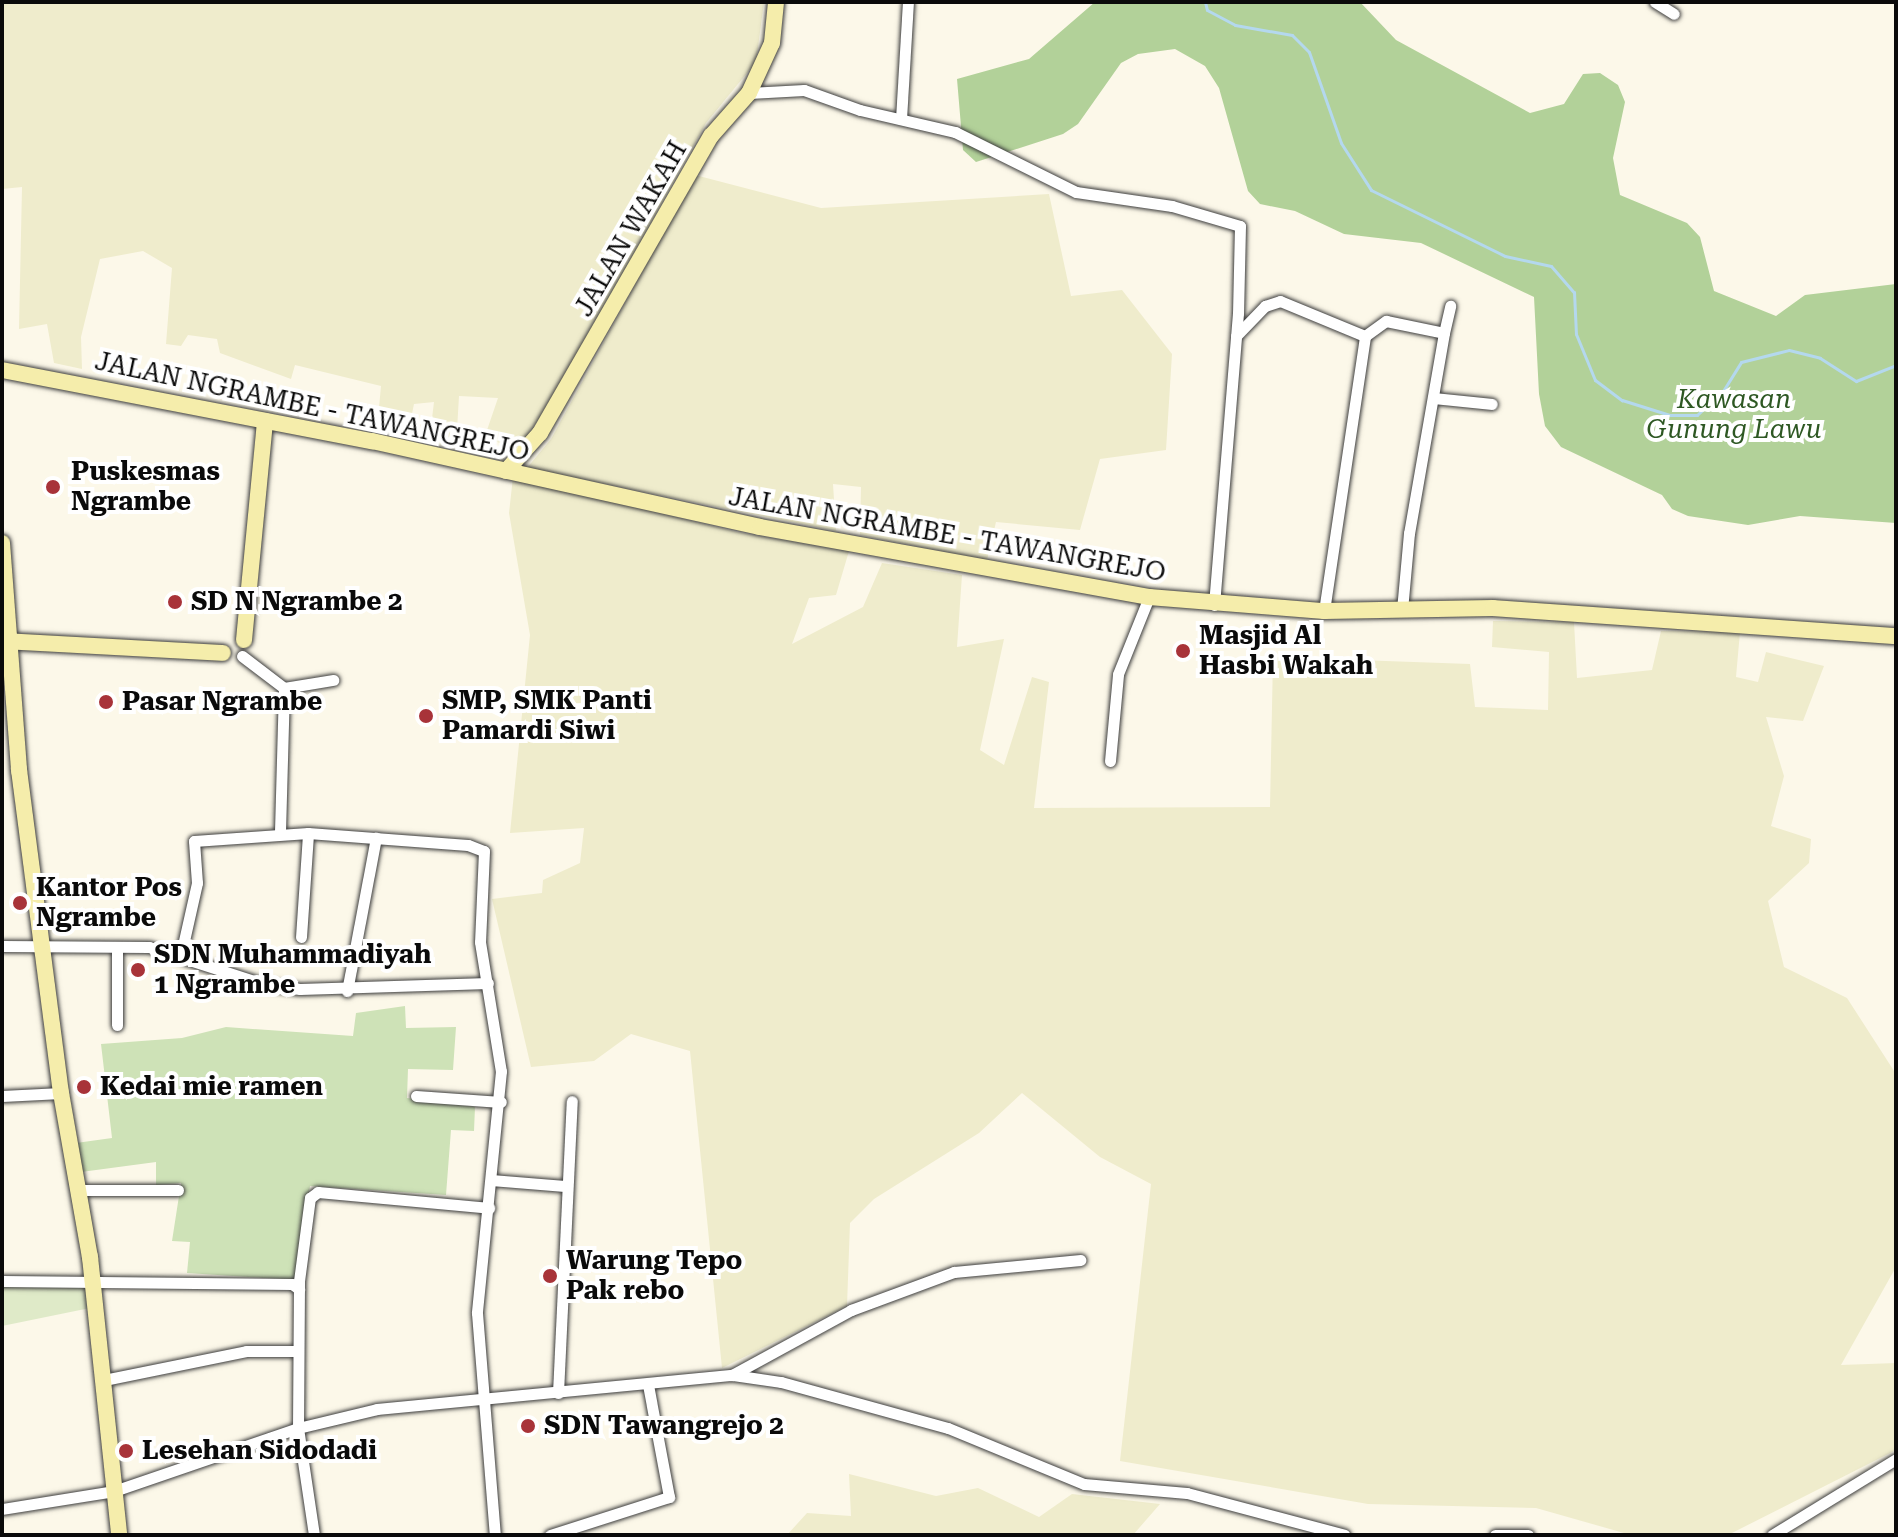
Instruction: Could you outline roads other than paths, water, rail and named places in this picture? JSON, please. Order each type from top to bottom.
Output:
[{"type":"main road","name":"JALAN WAKAH","points":[[506,471],[540,433],[711,136],[749,93],[772,43],[776,2]]},
{"type":"main road","name":"JALAN NGRAMBE - TAWANGREJO","points":[[2,370],[265,421],[927,560],[1149,597],[1214,605],[1324,611],[1493,608],[1896,636]]},
{"type":"main road","points":[[243,648],[265,421]]},
{"type":"main road","points":[[2,543],[6,641]]},
{"type":"main road","points":[[2,609],[19,770],[61,1093],[93,1280],[119,1535]]},
{"type":"main road","points":[[6,641],[223,653]]},
{"type":"street","points":[[901,119],[908,2]]},
{"type":"street","points":[[1655,2],[1674,14]]},
{"type":"street","points":[[749,93],[804,90],[955,132],[1076,192],[1172,206],[1237,223],[1242,234],[1214,605]]},
{"type":"street","points":[[1235,336],[1265,306],[1280,301],[1365,336]]},
{"type":"street","points":[[1402,610],[1409,533],[1450,306]]},
{"type":"street","points":[[1324,611],[1365,336],[1386,321],[1444,333]]},
{"type":"street","points":[[1434,398],[1492,404]]},
{"type":"street","points":[[1110,761],[1118,674],[1149,597]]},
{"type":"street","points":[[223,653],[243,648],[284,688],[280,833]]},
{"type":"street","points":[[284,688],[333,680]]},
{"type":"street","points":[[301,937],[308,833]]},
{"type":"street","points":[[181,954],[197,883],[194,841],[308,833],[484,851],[480,942],[500,1043],[501,1102],[477,1313],[495,1535]]},
{"type":"street","points":[[347,991],[376,838]]},
{"type":"street","points":[[2,946],[117,947],[181,954],[267,985],[347,991],[488,983]]},
{"type":"street","points":[[117,947],[117,1025]]},
{"type":"street","points":[[2,1096],[61,1093]]},
{"type":"street","points":[[416,1096],[501,1102]]},
{"type":"street","points":[[558,1393],[565,1186],[572,1101]]},
{"type":"street","points":[[491,1180],[565,1186]]},
{"type":"street","points":[[78,1190],[178,1190]]},
{"type":"street","points":[[314,1535],[298,1428],[299,1289],[310,1198],[318,1192],[489,1208]]},
{"type":"street","points":[[732,1375],[851,1310],[954,1272],[1080,1260]]},
{"type":"street","points":[[2,1281],[292,1284],[299,1289]]},
{"type":"street","points":[[104,1380],[246,1351],[298,1351]]},
{"type":"street","points":[[2,1509],[114,1491],[298,1428],[377,1409],[732,1375],[781,1382],[948,1428],[1084,1484],[1187,1493],[1345,1535]]},
{"type":"street","points":[[550,1535],[669,1497],[648,1385]]},
{"type":"street","points":[[1772,1535],[1896,1459]]},
{"type":"street","points":[[1495,1535],[1528,1535]]},
{"type":"waterway","points":[[1205,2],[1207,10],[1235,25],[1292,35],[1309,52],[1341,143],[1371,190],[1505,256],[1551,266],[1574,292],[1576,334],[1595,380],[1622,400],[1670,415],[1697,415],[1723,391],[1741,362],[1789,350],[1820,358],[1856,381],[1896,365]]},
{"type":"place","name":"Puskesmas Ngrambe","points":[[53,487]]},
{"type":"place","name":"SD N Ngrambe 2","points":[[175,602]]},
{"type":"place","name":"Masjid Al Hasbi Wakah","points":[[1183,651]]},
{"type":"place","name":"Pasar Ngrambe","points":[[106,702]]},
{"type":"place","name":"SMP, SMK Panti Pamardi Siwi","points":[[426,716]]},
{"type":"place","name":"Kantor Pos Ngrambe","points":[[20,903]]},
{"type":"place","name":"SDN Muhammadiyah 1 Ngrambe","points":[[138,970]]},
{"type":"place","name":"Kedai mie ramen","points":[[84,1087]]},
{"type":"place","name":"Warung Tepo Pak rebo","points":[[550,1276]]},
{"type":"place","name":"SDN Tawangrejo 2","points":[[528,1426]]},
{"type":"place","name":"Lesehan Sidodadi","points":[[126,1451]]},
{"type":"park label","name":"Kawasan Gunung Lawu","points":[[1734,415]]}]
